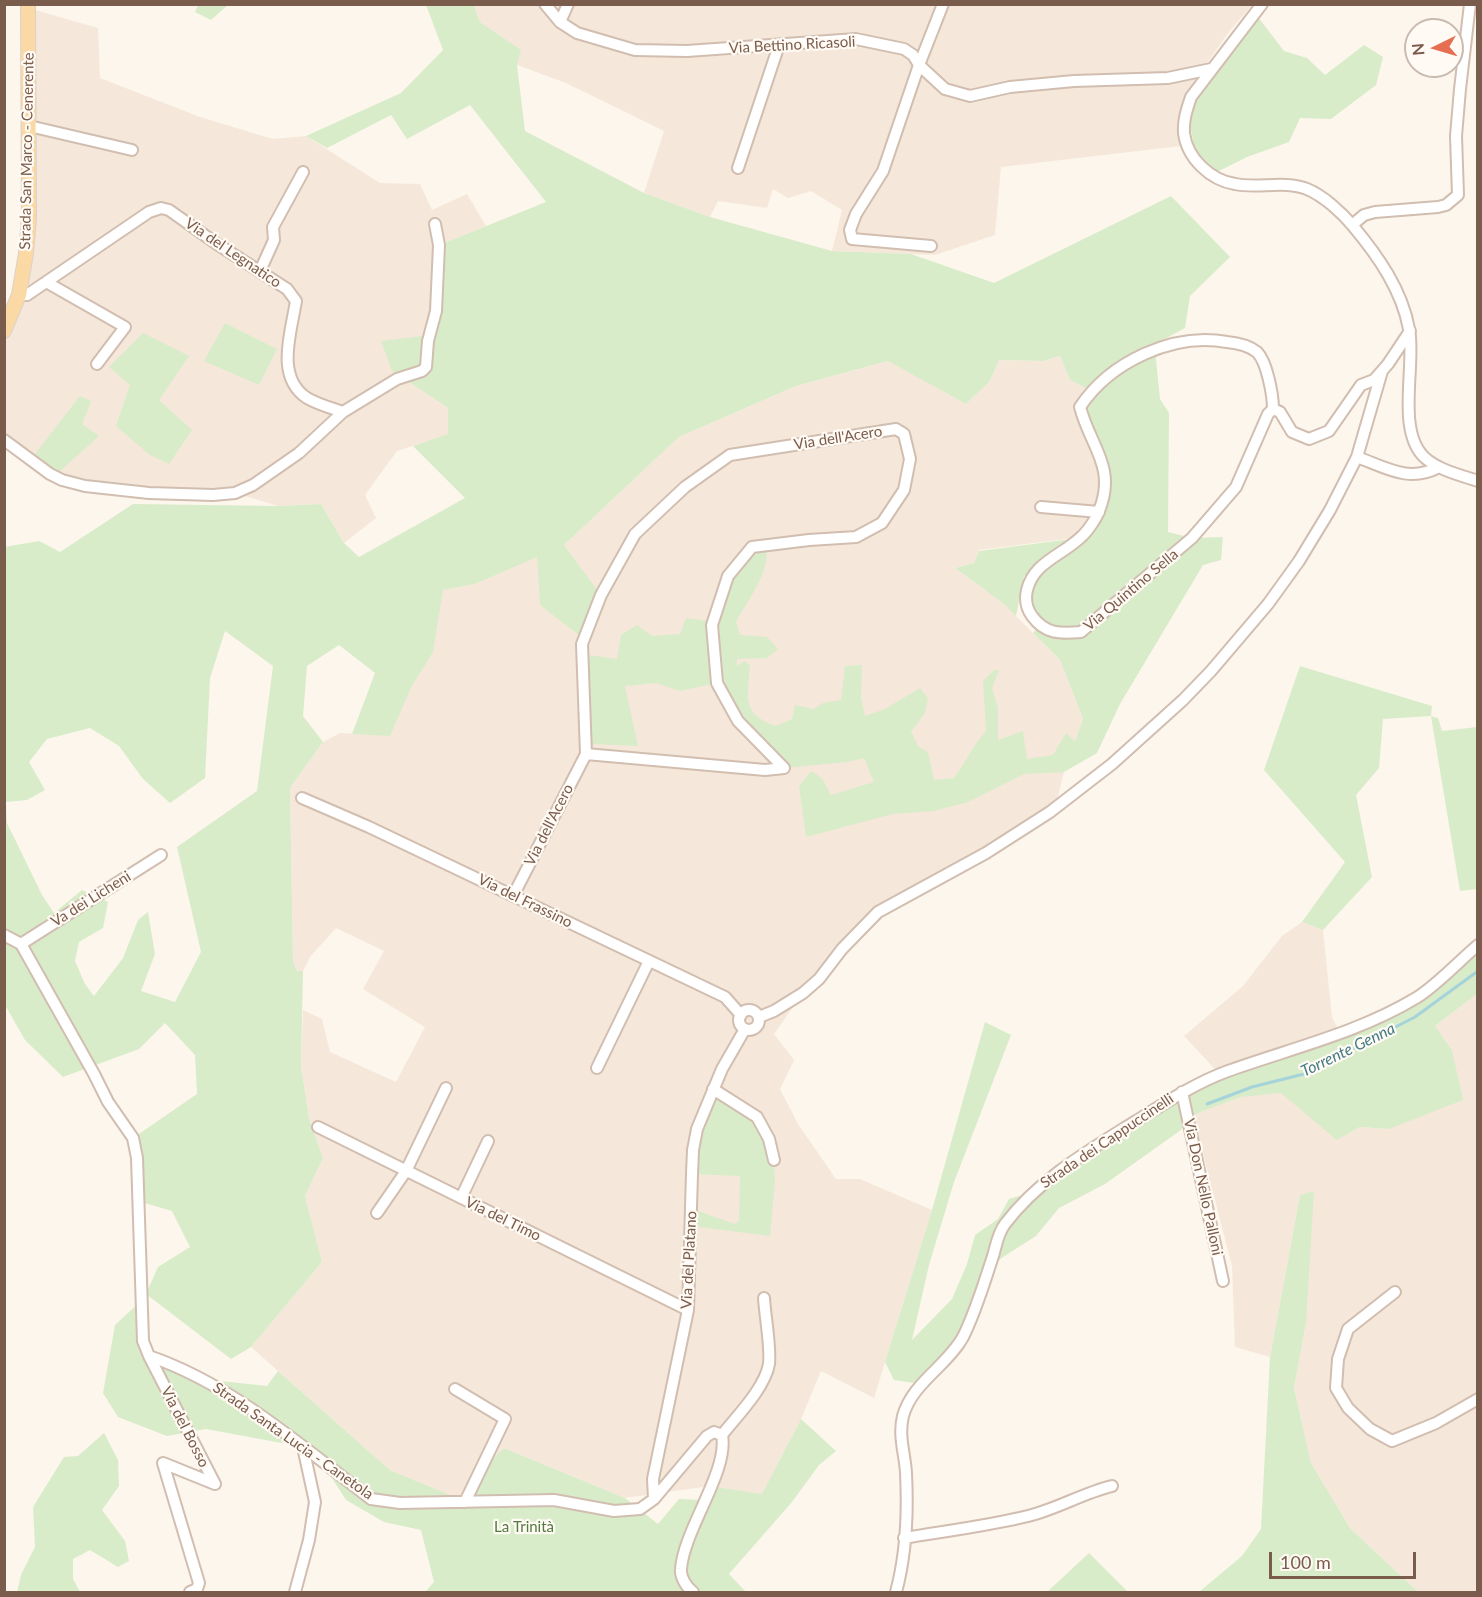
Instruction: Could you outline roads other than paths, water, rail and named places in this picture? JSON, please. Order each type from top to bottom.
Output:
[{"type":"main road","name":"Strada San Marco - Cenerente","points":[[4,331],[18,295],[26,253],[29,219],[28,4]]},
{"type":"street","name":"Via Bettino Ricasoli","points":[[545,4],[560,22],[577,33],[635,50],[687,51],[856,39],[904,49],[913,55],[919,65],[945,89],[970,96],[1010,87],[1074,81],[1168,78],[1211,69]]},
{"type":"street","points":[[560,22],[568,4]]},
{"type":"street","points":[[931,246],[852,239],[850,230],[856,214],[883,171],[919,65],[943,4]]},
{"type":"street","points":[[1262,4],[1191,97],[1186,112],[1184,134],[1195,159],[1212,175],[1236,185],[1280,185],[1307,189],[1321,197],[1352,225],[1393,282],[1404,305],[1410,331],[1410,420],[1415,443],[1424,456],[1439,467],[1478,481]]},
{"type":"street","points":[[1352,225],[1364,215],[1446,205],[1458,195],[1456,136],[1470,4]]},
{"type":"street","points":[[738,168],[779,45]]},
{"type":"street","points":[[29,126],[132,150]]},
{"type":"street","points":[[260,271],[274,240],[273,227],[303,172]]},
{"type":"street","name":"Via del Legnatico","points":[[18,295],[27,295],[149,212],[160,208],[169,210],[287,289],[296,302],[288,355],[291,381],[308,398],[343,412]]},
{"type":"street","points":[[4,440],[50,474],[85,486],[149,493],[213,495],[235,493],[253,485],[299,453],[343,412],[397,379],[426,367],[436,310],[439,245],[435,224]]},
{"type":"street","points":[[46,282],[125,327],[97,364]]},
{"type":"street","name":"Via Quintino Sella","points":[[1274,409],[1280,412],[1292,432],[1309,439],[1329,431],[1361,385],[1374,380],[1410,331]]},
{"type":"street","name":"Via Quintino Sella","points":[[1209,338],[1244,344],[1258,353],[1269,381],[1274,409],[1268,414],[1236,487],[1192,538],[1081,633],[1058,634],[1039,625],[1028,611],[1025,598],[1030,579],[1040,565],[1082,537],[1099,512],[1105,482],[1102,459],[1083,422],[1080,407],[1091,390],[1113,371],[1155,350],[1184,341],[1209,338]]},
{"type":"street","points":[[759,1017],[774,1011],[803,993],[878,912],[950,874],[1050,812],[1112,764],[1183,700],[1211,671],[1268,604],[1293,570],[1330,510],[1357,457],[1382,371]]},
{"type":"street","name":"Via dell'Acero","points":[[513,896],[586,754],[582,644],[600,595],[635,534],[685,487],[730,455],[896,429],[904,434],[909,459],[904,490],[882,523],[856,537],[809,540],[752,548],[728,576],[712,625],[717,683],[738,721],[784,768],[765,770],[586,754]]},
{"type":"street","points":[[1357,457],[1395,472],[1418,476],[1439,467]]},
{"type":"street","points":[[1041,507],[1099,512]]},
{"type":"street","name":"Via del Frassino","points":[[302,798],[369,827],[725,997],[741,1015]]},
{"type":"street","name":"Va dei Licheni","points":[[21,944],[161,855]]},
{"type":"street","points":[[4,935],[21,944],[108,1102],[132,1138],[136,1158],[143,1341],[149,1356]]},
{"type":"street","name":"Strada dei Cappuccinelli","points":[[896,1593],[902,1567],[904,1539],[906,1472],[900,1433],[903,1415],[918,1388],[962,1339],[977,1305],[1002,1227],[1029,1195],[1046,1180],[1182,1092],[1227,1071],[1281,1055],[1367,1023],[1418,997],[1478,945]]},
{"type":"street","points":[[597,1068],[649,961]]},
{"type":"street","points":[[752,1010],[759,1017],[759,1023],[755,1028],[746,1029],[740,1022],[741,1015],[746,1011],[752,1010]]},
{"type":"street","name":"Via del Platano","points":[[654,1499],[653,1479],[688,1310],[693,1150],[697,1129],[722,1069],[746,1029]]},
{"type":"street","points":[[377,1213],[406,1171],[446,1088]]},
{"type":"street","points":[[713,1089],[757,1117],[769,1139],[774,1160]]},
{"type":"street","name":"Via Don Nello Palloni","points":[[1182,1092],[1223,1281]]},
{"type":"street","name":"Via del Timo","points":[[318,1127],[688,1310]]},
{"type":"street","points":[[461,1198],[488,1140]]},
{"type":"street","points":[[1395,1292],[1348,1329],[1338,1359],[1336,1388],[1348,1408],[1370,1429],[1392,1441],[1436,1423],[1478,1399]]},
{"type":"street","name":"Strada Santa Lucia - Canetola","points":[[149,1356],[178,1366],[225,1391],[371,1499],[400,1503],[554,1500],[614,1511],[640,1509],[654,1499],[707,1436],[714,1432],[722,1436],[751,1399],[763,1379],[769,1366],[764,1298]]},
{"type":"street","name":"Via del Bosso","points":[[149,1356],[215,1484],[163,1463],[199,1582],[197,1589],[190,1593]]},
{"type":"street","points":[[455,1389],[504,1419],[465,1502]]},
{"type":"street","points":[[693,1593],[688,1588],[681,1571],[686,1549],[723,1453],[722,1436]]},
{"type":"street","points":[[295,1593],[309,1540],[315,1502],[303,1448]]},
{"type":"street","points":[[904,1539],[1028,1516],[1062,1506],[1094,1490],[1112,1486]]},
{"type":"waterway","name":"Torrente Genna","points":[[1207,1104],[1252,1087],[1304,1074],[1415,1017],[1478,971]]},
{"type":"park label","name":"La Trinità","points":[[524,1527]]}]
